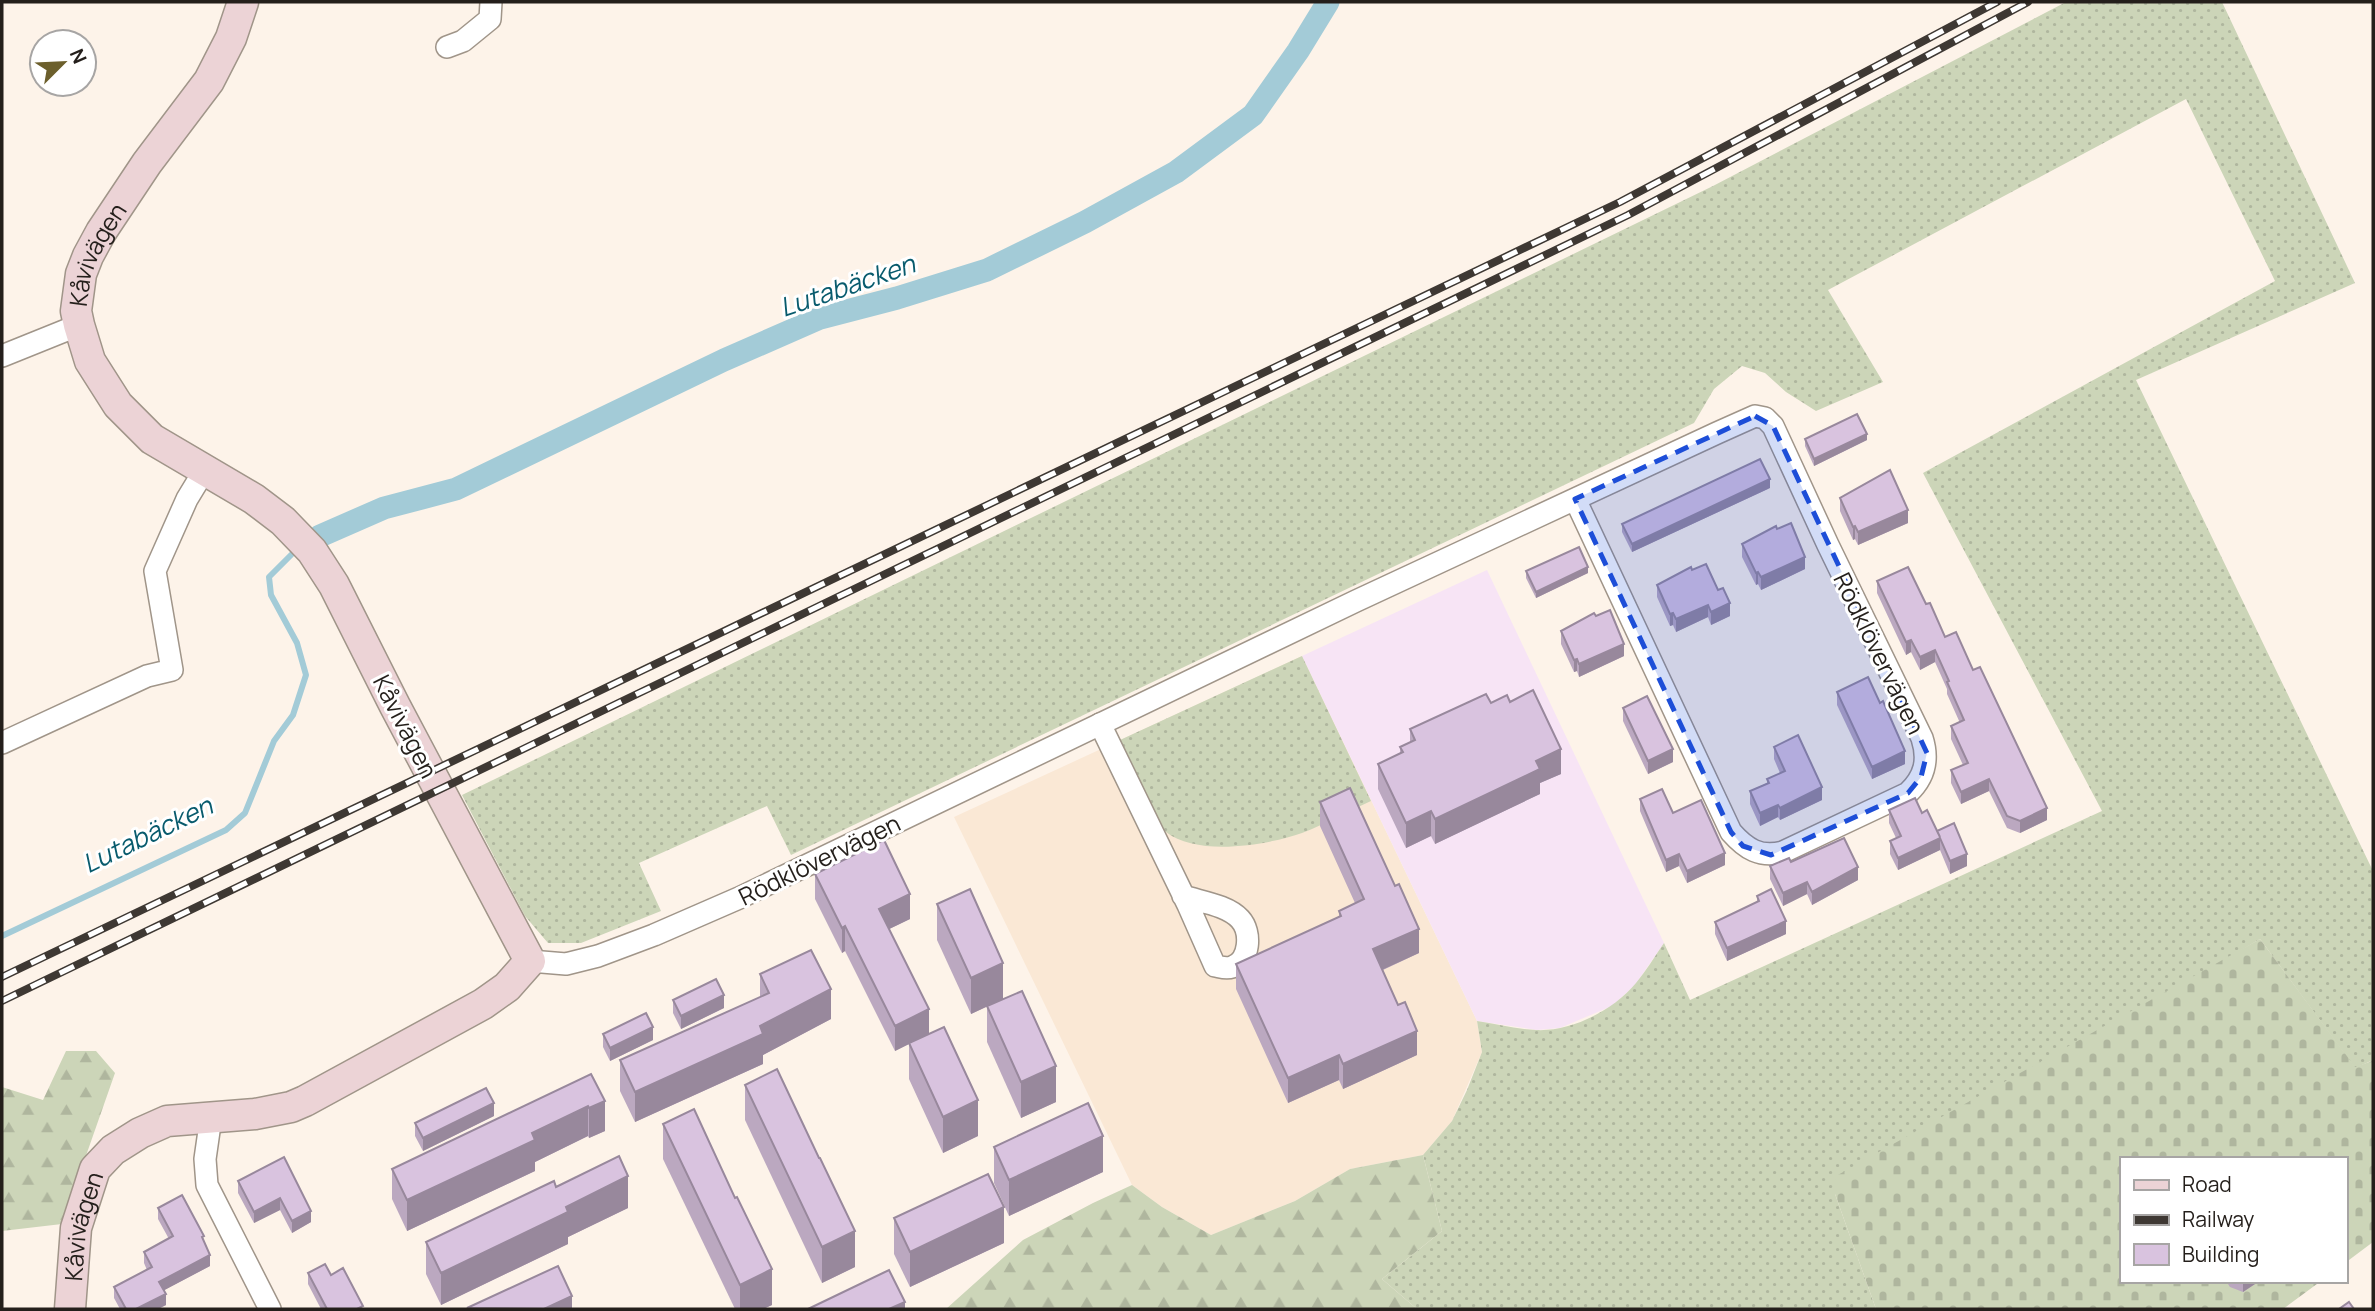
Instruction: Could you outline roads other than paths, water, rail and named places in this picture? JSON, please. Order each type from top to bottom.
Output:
[{"type":"street","name":"Kåvivägen","points":[[70,1309],[76,1228],[95,1169],[113,1150],[140,1133],[167,1121],[255,1115],[305,1101],[484,1004],[507,988],[530,961],[446,805],[334,585],[312,551],[284,521],[254,499],[152,439],[118,405],[90,361],[79,326],[76,311],[88,256],[139,174],[209,81],[227,48],[243,2]]},
{"type":"street","points":[[447,47],[463,41],[490,19],[491,2]]},
{"type":"street","points":[[2,356],[79,326]]},
{"type":"street","name":"Rödklövervägen","points":[[530,961],[566,964],[654,936],[739,898],[1100,724],[1575,499],[1755,416],[1765,418],[1773,426],[1922,738],[1927,753],[1925,765],[1915,786],[1908,793],[1783,852],[1771,855],[1743,846],[1731,832],[1575,499]]},
{"type":"street","points":[[2,743],[147,676],[172,670],[155,571],[187,499],[204,471]]},
{"type":"street","points":[[1100,724],[1183,896]]},
{"type":"street","points":[[211,1117],[205,1159],[207,1185],[270,1309]]},
{"type":"waterway","name":"Lutabäcken","points":[[320,536],[384,508],[456,489],[724,360],[820,318],[987,270],[1085,222],[1176,172],[1253,115],[1298,51],[1328,2]]},
{"type":"waterway","name":"Lutabäcken","points":[[2,936],[226,830],[245,813],[274,741],[293,715],[306,675],[297,643],[271,595],[269,577],[291,555]]},
{"type":"railway","points":[[2,977],[1620,202],[1997,2]]},
{"type":"railway","points":[[2,1001],[1628,215],[2028,2]]}]
